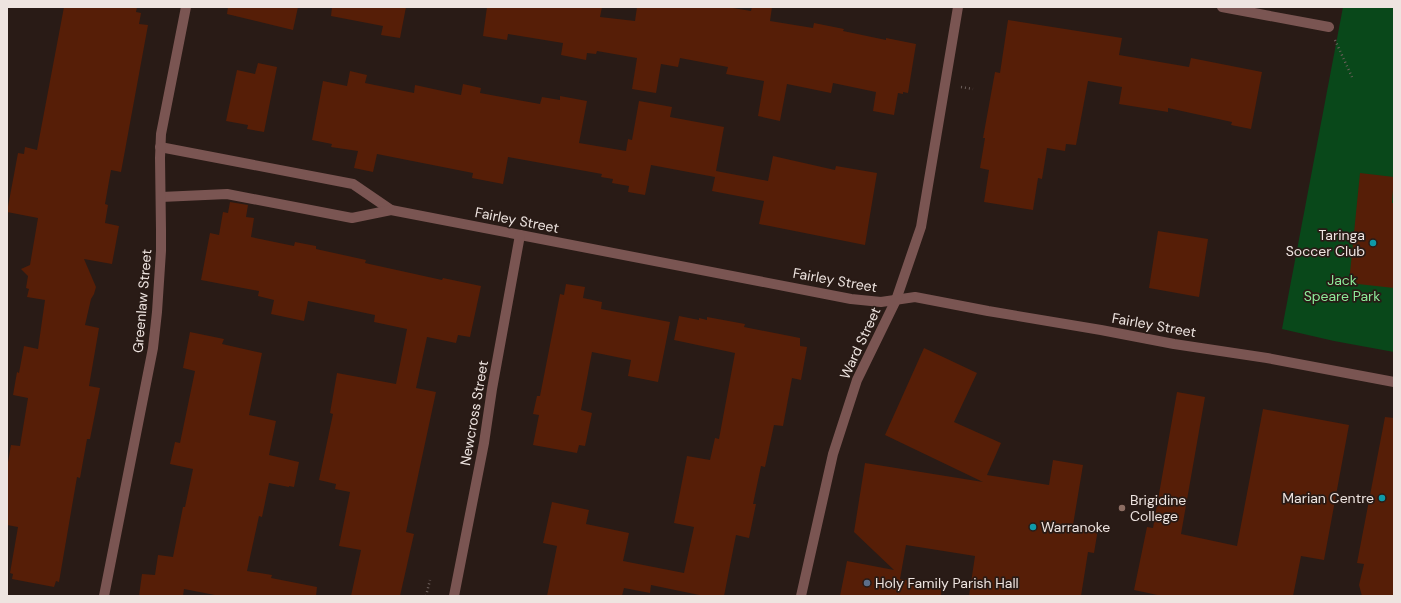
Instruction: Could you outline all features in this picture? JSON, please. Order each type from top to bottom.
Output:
[{"type":"street","name":"Greenlaw Street","points":[[104,596],[153,348],[159,285],[161,230],[160,147],[162,120],[186,7]]},
{"type":"street","name":"Ward Street","points":[[801,596],[834,454],[857,380],[896,300],[921,228],[958,7]]},
{"type":"street","points":[[1222,7],[1329,27]]},
{"type":"street","name":"Fairley Street","points":[[160,147],[353,184],[391,210]]},
{"type":"street","name":"Fairley Street","points":[[161,198],[227,194],[352,218],[391,210],[851,299],[881,302],[915,297],[1174,344],[1267,358],[1394,382]]},
{"type":"street","name":"Newcross Street","points":[[454,596],[484,443],[492,389],[520,234]]},
{"type":"path","points":[[1334,39],[1352,77]]},
{"type":"path","points":[[960,87],[973,89]]},
{"type":"path","points":[[426,596],[430,580]]},
{"type":"green space","name":"Jack Speare Park","points":[[1343,7],[1394,7],[1394,352],[1334,341],[1282,329]]},
{"type":"building","points":[[64,7],[137,7],[136,12],[141,13],[139,24],[148,25],[121,172],[111,170],[105,204],[108,205],[105,223],[119,226],[112,264],[84,259],[96,287],[91,299],[85,325],[99,328],[89,386],[100,388],[90,439],[87,439],[80,478],[77,477],[59,582],[56,581],[54,587],[12,579],[13,574],[10,573],[18,527],[7,525],[7,468],[11,445],[20,446],[28,398],[13,395],[24,346],[38,349],[45,300],[27,297],[29,289],[26,288],[28,276],[21,269],[30,265],[38,218],[7,212],[18,153],[24,154],[25,147],[37,150]]},
{"type":"building","points":[[228,7],[298,7],[293,30],[227,14]]},
{"type":"building","points":[[332,7],[406,7],[400,38],[381,35],[383,26],[331,16]]},
{"type":"building","points":[[487,7],[602,7],[600,17],[635,21],[637,7],[727,7],[751,11],[752,7],[772,7],[770,21],[813,28],[814,23],[886,40],[886,38],[916,44],[908,93],[898,93],[894,115],[873,111],[876,92],[833,83],[831,93],[787,84],[780,121],[758,116],[764,81],[726,74],[728,67],[680,58],[678,67],[661,64],[656,93],[632,89],[637,58],[597,51],[596,54],[587,53],[586,60],[561,55],[563,43],[508,34],[507,40],[483,36]]},
{"type":"building","points":[[1008,20],[1122,38],[1119,55],[1189,67],[1191,58],[1262,72],[1251,129],[1231,125],[1232,122],[1168,108],[1168,112],[1119,104],[1122,87],[1088,81],[1076,145],[1066,144],[1065,151],[1047,148],[1042,179],[1038,178],[1033,210],[984,202],[989,170],[980,168],[985,138],[983,138],[995,72],[1000,73]]},
{"type":"building","points":[[258,63],[277,67],[264,132],[247,129],[248,125],[226,121],[237,70],[255,74]]},
{"type":"building","points":[[350,71],[367,75],[365,83],[414,93],[415,85],[461,95],[463,84],[481,88],[480,93],[540,104],[542,97],[560,100],[560,96],[587,101],[579,143],[626,151],[628,139],[632,140],[639,101],[672,107],[670,117],[724,127],[716,171],[768,181],[773,156],[835,170],[836,166],[877,173],[865,245],[759,224],[764,201],[712,191],[715,177],[651,165],[645,195],[628,192],[629,186],[612,183],[613,179],[601,177],[602,174],[508,157],[503,184],[472,178],[473,173],[377,154],[373,172],[354,168],[358,151],[331,147],[332,144],[312,140],[323,81],[347,86]]},
{"type":"building","name":"Taringa Soccer Club","points":[[1360,173],[1394,177],[1392,203],[1394,203],[1394,288],[1349,283]]},
{"type":"building","points":[[230,202],[248,205],[246,217],[254,218],[251,237],[294,246],[295,242],[316,246],[316,249],[366,260],[365,263],[442,280],[443,278],[481,286],[470,337],[458,335],[456,343],[427,337],[416,388],[436,392],[406,532],[414,534],[400,596],[351,596],[361,550],[339,546],[350,492],[335,489],[336,484],[319,480],[333,414],[330,413],[337,373],[396,384],[407,329],[374,322],[375,315],[308,301],[304,321],[271,314],[274,300],[258,296],[259,291],[201,280],[210,233],[219,235],[223,212],[228,213]]},
{"type":"building","points":[[1158,231],[1208,239],[1199,297],[1149,288]]},
{"type":"building","points":[[566,284],[585,287],[583,298],[602,302],[601,309],[670,322],[658,382],[628,376],[631,360],[592,352],[581,410],[592,413],[585,446],[579,445],[577,453],[533,445],[539,415],[533,414],[537,396],[540,396],[560,294],[564,295]]},
{"type":"building","points":[[679,316],[699,320],[699,318],[707,320],[707,317],[745,324],[744,327],[800,338],[800,346],[807,347],[801,380],[792,378],[783,426],[774,425],[765,467],[761,466],[753,504],[756,504],[749,538],[736,535],[724,596],[704,596],[651,585],[650,593],[624,588],[622,596],[547,596],[557,546],[543,543],[552,502],[589,510],[586,524],[629,533],[623,561],[684,573],[694,527],[674,523],[687,456],[710,460],[715,438],[719,439],[735,353],[674,340]]},
{"type":"building","points":[[190,332],[224,339],[222,344],[262,353],[249,415],[276,421],[269,455],[299,462],[294,487],[269,483],[262,517],[259,516],[247,571],[272,575],[271,578],[317,587],[316,596],[220,596],[184,589],[183,596],[139,596],[142,574],[155,575],[158,555],[173,557],[183,507],[185,507],[193,469],[170,464],[175,442],[180,443],[195,371],[183,368]]},
{"type":"building","points":[[924,348],[977,373],[954,422],[1001,443],[987,475],[1049,485],[1053,460],[1083,465],[1073,525],[1098,529],[1094,553],[1088,552],[1081,596],[969,596],[975,556],[906,545],[900,579],[942,586],[941,596],[840,596],[847,561],[894,570],[854,532],[865,463],[983,482],[885,435]]},
{"type":"building","points":[[1177,392],[1205,397],[1181,534],[1237,546],[1263,409],[1349,425],[1324,560],[1301,556],[1293,596],[1162,596],[1134,590],[1147,527],[1153,528]]},
{"type":"building","name":"Marian Centre","points":[[1385,417],[1394,418],[1394,596],[1362,596],[1359,585],[1364,564],[1357,563]]},
{"type":"place","name":"Taringa Soccer Club","points":[[1373,243]]},
{"type":"place","name":"Marian Centre","points":[[1382,498]]},
{"type":"place","name":"Brigidine College","points":[[1122,508]]},
{"type":"place","name":"Warranoke","points":[[1033,527]]},
{"type":"place","name":"Holy Family Parish Hall","points":[[867,583]]}]
